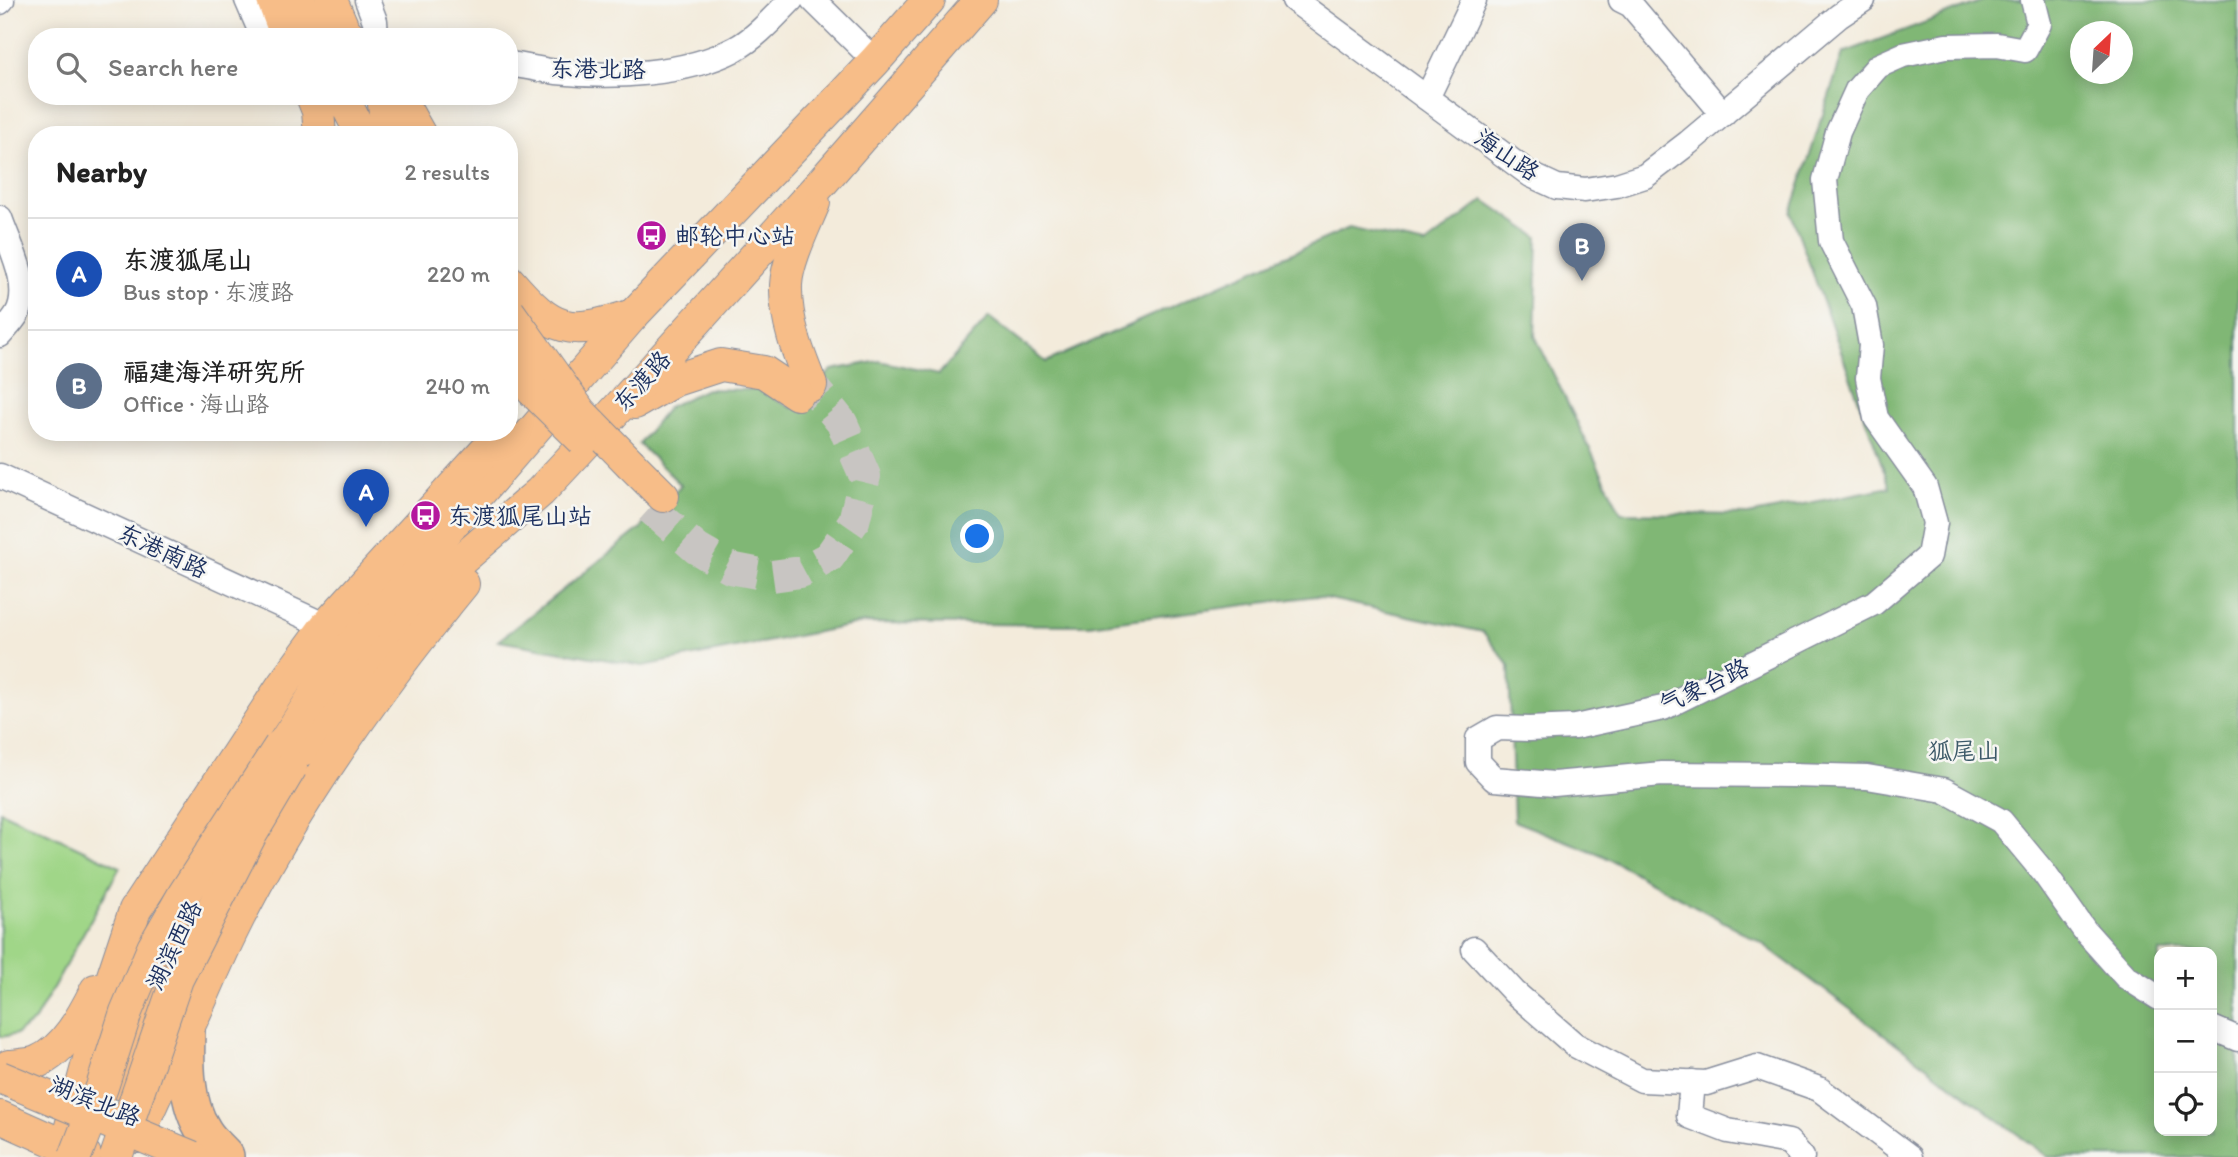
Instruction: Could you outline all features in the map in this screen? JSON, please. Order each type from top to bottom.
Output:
[{"type":"highway","points":[[187,1030],[186,1067],[197,1117],[215,1157]]},
{"type":"main road","points":[[273,0],[284,28]]},
{"type":"main road","points":[[299,0],[310,28]]},
{"type":"main road","points":[[312,0],[324,28]]},
{"type":"main road","points":[[331,0],[343,28]]},
{"type":"main road","name":"东渡路","points":[[289,751],[332,668],[393,593],[633,315],[875,61],[929,0]]},
{"type":"main road","name":"东渡路","points":[[289,751],[373,653],[459,562],[540,492],[595,415],[824,180],[981,0]]},
{"type":"main road","points":[[366,105],[383,120]]},
{"type":"main road","points":[[321,112],[383,120]]},
{"type":"main road","points":[[321,112],[335,126]]},
{"type":"main road","points":[[595,415],[675,380],[721,365],[764,372],[804,389],[793,341],[786,284],[797,241],[824,180]]},
{"type":"main road","points":[[518,298],[542,315],[571,328],[597,327],[633,315]]},
{"type":"main road","points":[[518,304],[595,415],[625,470]]},
{"type":"main road","points":[[518,416],[564,370],[633,315]]},
{"type":"main road","points":[[518,346],[595,415]]},
{"type":"main road","points":[[518,430],[564,370]]},
{"type":"main road","points":[[518,373],[532,390],[625,470],[656,502]]},
{"type":"main road","points":[[518,388],[543,414],[625,470]]},
{"type":"main road","points":[[3,1068],[37,1062],[62,1045],[87,1007],[135,910],[282,686],[326,626],[489,441]]},
{"type":"main road","points":[[393,593],[510,441]]},
{"type":"main road","points":[[131,1157],[168,1066],[233,928],[308,796],[373,698],[540,492]]},
{"type":"main road","points":[[73,1154],[102,1087],[126,1012],[153,948],[184,894],[289,751]]},
{"type":"main road","name":"湖滨西路","points":[[95,1157],[158,969],[289,751]]},
{"type":"main road","name":"湖滨西路","points":[[116,1157],[177,979],[250,836],[289,751]]},
{"type":"main road","points":[[73,1154],[81,1096],[104,1003],[135,910]]},
{"type":"main road","points":[[3,1068],[215,1157]]},
{"type":"main road","name":"湖滨北路","points":[[3,1068],[144,1121],[215,1157]]},
{"type":"main road","points":[[0,1098],[147,1157]]},
{"type":"main road","points":[[0,1117],[73,1154]]},
{"type":"street","points":[[247,0],[259,28]]},
{"type":"street","points":[[367,0],[375,28]]},
{"type":"street","name":"东港北路","points":[[518,66],[557,72],[620,75],[713,59],[737,48],[760,31],[791,0]]},
{"type":"street","points":[[813,0],[875,61]]},
{"type":"street","name":"海山路","points":[[1294,0],[1531,175],[1557,187],[1585,190],[1618,185],[1645,176],[1839,16],[1863,0]]},
{"type":"street","points":[[1427,98],[1474,0]]},
{"type":"street","points":[[1621,0],[1631,5],[1723,114]]},
{"type":"street","name":"气象台路","points":[[2033,0],[2039,24],[2025,50],[1997,45],[1946,46],[1903,55],[1878,66],[1857,90],[1838,132],[1825,180],[1831,241],[1864,306],[1871,345],[1868,378],[1876,418],[1925,487],[1935,523],[1929,556],[1874,603],[1663,708],[1575,727],[1497,728],[1479,739],[1478,762],[1494,779],[1554,784],[1662,774],[1792,775],[1867,777],[1944,790],[2001,821],[2045,873],[2085,931],[2126,977],[2154,995]]},
{"type":"street","points":[[0,218],[19,272],[22,291],[18,312],[0,335]]},
{"type":"street","name":"东港南路","points":[[0,475],[326,626]]},
{"type":"street","points":[[1474,948],[1514,992],[1575,1045],[1642,1080],[1706,1083],[1757,1067],[1819,1089],[1910,1157]]},
{"type":"street","points":[[2217,1030],[2238,1040]]},
{"type":"street","points":[[1692,1082],[1689,1116],[1728,1131],[1789,1142],[1802,1157]]},
{"type":"green space","name":"狐尾山","points":[[1985,0],[2238,0],[2238,1157],[2048,1157],[1759,941],[1602,855],[1514,821],[1509,665],[1483,632],[1316,596],[1088,625],[864,623],[643,666],[498,641],[642,527],[681,485],[639,444],[668,407],[706,389],[758,390],[792,408],[832,370],[879,361],[939,374],[989,317],[1046,362],[1349,228],[1425,245],[1484,200],[1538,237],[1535,336],[1621,513],[1748,515],[1890,487],[1791,213],[1843,53]]},
{"type":"green space","points":[[0,811],[120,867],[35,1020],[17,1034],[0,1037]]},
{"type":"tunnel","points":[[650,508],[697,549],[730,568],[772,576],[801,572],[829,557],[854,521],[865,476],[842,423],[811,385]]},
{"type":"place","name":"邮轮中心站","points":[[652,236]]},
{"type":"place","name":"福建海洋研究所","points":[[1582,281]]},
{"type":"place","name":"东渡狐尾山站","points":[[425,516]]},
{"type":"place","name":"东渡狐尾山","points":[[366,527]]}]
